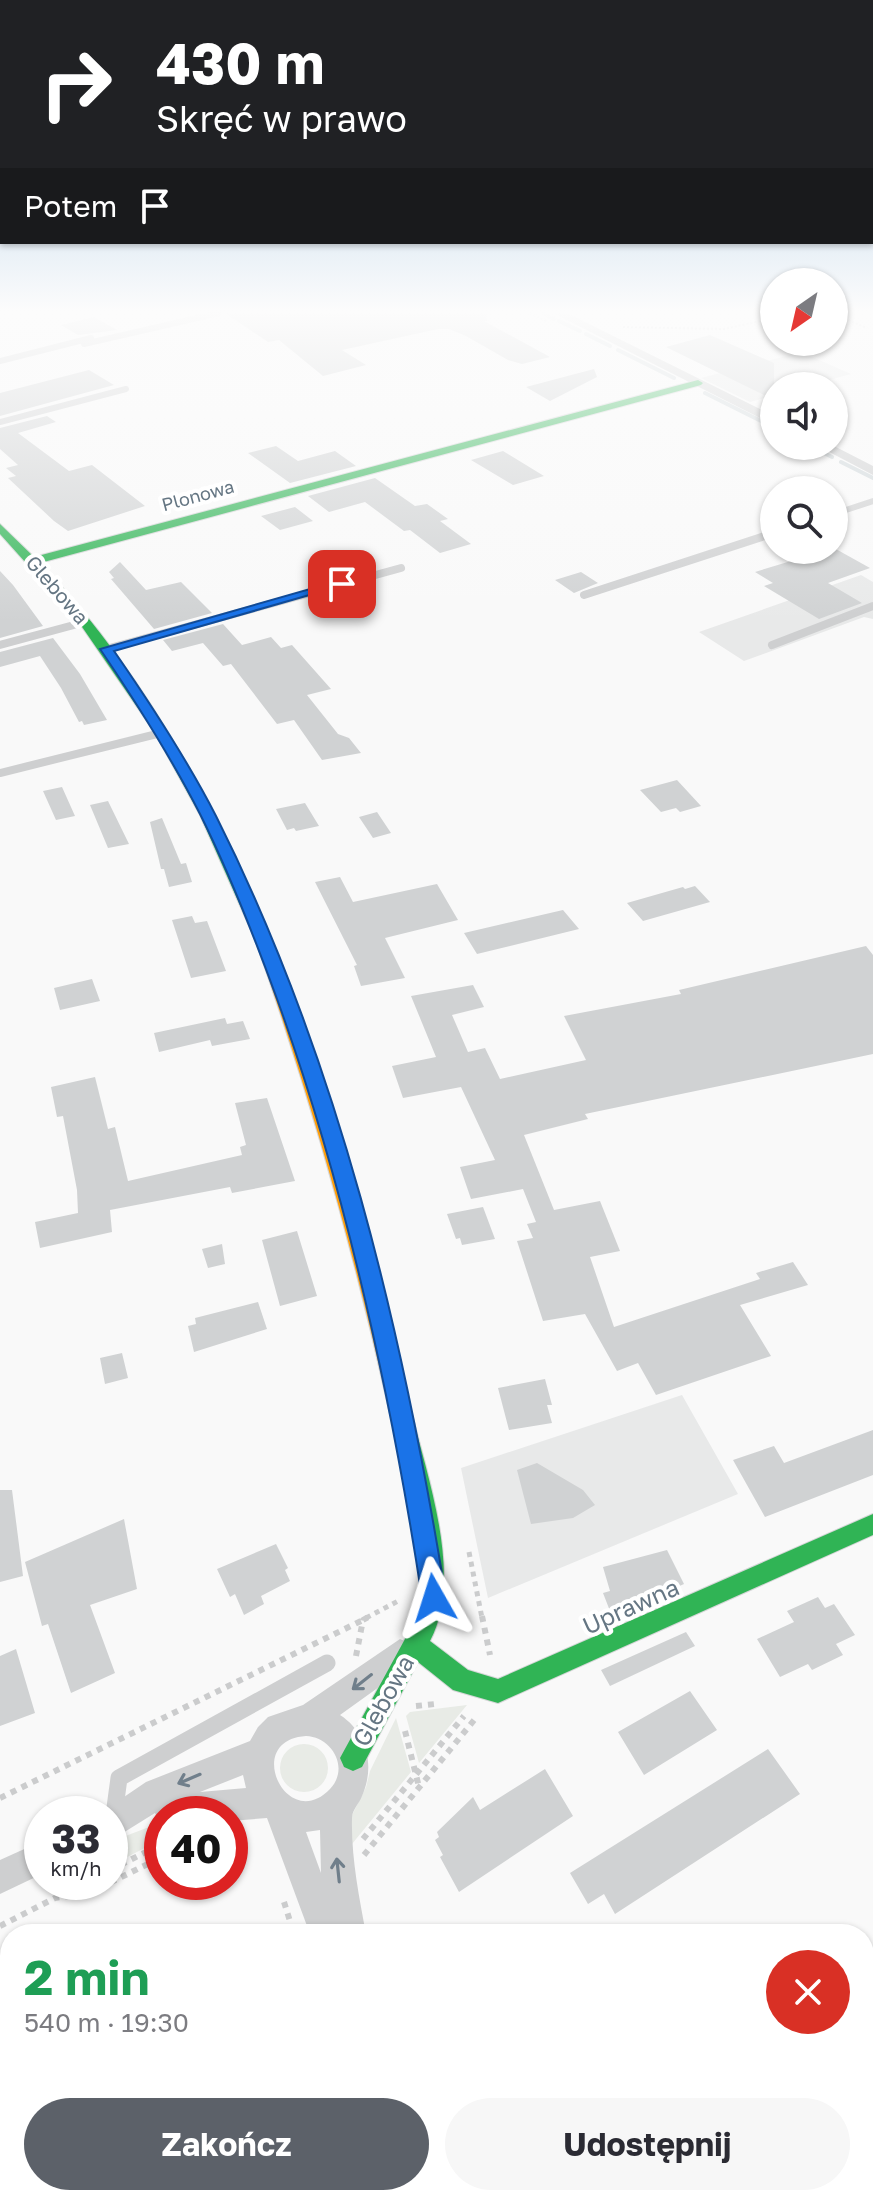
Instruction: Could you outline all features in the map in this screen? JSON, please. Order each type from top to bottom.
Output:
[{"type":"street","name":"Plonowa","points":[[33,561],[575,416]]},
{"type":"street","points":[[848,458],[873,471]]},
{"type":"street","name":"Glebowa","points":[[0,527],[33,561],[106,649],[161,733],[207,814],[255,918],[334,1141],[414,1468],[434,1598],[428,1620],[353,1758]]},
{"type":"street","name":"Uprawna","points":[[498,1691],[873,1524]]},
{"type":"street","name":"Glebowa","points":[[309,1719],[414,1644]]},
{"type":"street","points":[[414,1644],[460,1682],[477,1689],[498,1691]]},
{"type":"street","points":[[128,1813],[157,1793],[262,1752],[281,1728],[309,1719],[325,1722],[338,1730],[348,1742],[353,1758],[353,1775],[335,1805],[310,1817],[276,1807],[248,1807]]},
{"type":"street","points":[[262,1752],[259,1778],[276,1807],[323,1924]]},
{"type":"street","points":[[335,1805],[338,1874],[347,1924]]},
{"type":"street","points":[[0,1877],[24,1866]]},
{"type":"lane","points":[[0,422],[23,416]]},
{"type":"lane","points":[[848,509],[873,501]]},
{"type":"lane","points":[[584,595],[760,538]]},
{"type":"lane","points":[[106,649],[401,568]]},
{"type":"lane","points":[[772,645],[873,606]]},
{"type":"lane","points":[[0,645],[85,622]]},
{"type":"lane","points":[[0,773],[161,733]]},
{"type":"lane","points":[[116,1796],[119,1778],[327,1663]]},
{"type":"path","points":[[469,1552],[498,1691]]},
{"type":"path","points":[[0,1798],[403,1599]]},
{"type":"path","points":[[354,1668],[363,1620]]},
{"type":"path","points":[[359,1843],[471,1707],[498,1691]]},
{"type":"path","points":[[362,1858],[498,1691]]},
{"type":"path","points":[[402,1721],[419,1787]]},
{"type":"path","points":[[4,1924],[56,1900]]},
{"type":"shaded area","points":[[861,575],[873,582],[873,619],[864,617],[744,661],[699,632]]},
{"type":"shaded area","points":[[682,1395],[738,1494],[488,1598],[461,1468]]},
{"type":"shaded area","points":[[467,1705],[419,1763],[406,1716],[410,1712]]},
{"type":"shaded area","points":[[396,1718],[411,1772],[352,1844],[349,1827],[352,1815]]},
{"type":"shaded area","points":[[304,1744],[313,1745],[321,1751],[327,1759],[327,1777],[321,1785],[313,1791],[304,1792],[295,1791],[287,1785],[281,1777],[280,1768],[281,1759],[287,1751],[295,1745]]},
{"type":"shaded area","points":[[144,1829],[144,1848],[128,1857],[128,1835]]},
{"type":"building","points":[[47,416],[56,422],[18,433],[69,471],[92,465],[145,506],[68,531],[54,521],[8,478],[16,476],[6,468],[18,465],[0,449],[0,428]]},
{"type":"building","points":[[276,446],[298,461],[335,451],[356,466],[290,483],[248,453]]},
{"type":"building","points":[[503,451],[544,476],[513,485],[471,460]]},
{"type":"building","points":[[375,478],[415,506],[427,504],[448,519],[440,521],[471,544],[440,553],[365,502],[329,512],[308,496]]},
{"type":"building","points":[[295,507],[313,521],[280,530],[261,516]]},
{"type":"building","points":[[848,556],[870,568],[828,583],[862,603],[819,619],[764,586],[773,583],[755,572],[781,564],[848,564]]},
{"type":"building","points":[[120,562],[146,590],[181,582],[212,613],[154,629],[111,579],[114,578],[109,572]]},
{"type":"building","points":[[0,571],[13,585],[43,626],[0,638]]},
{"type":"building","points":[[581,572],[598,583],[574,593],[555,580]]},
{"type":"building","points":[[223,624],[242,645],[271,637],[281,648],[292,645],[331,689],[307,695],[338,734],[349,738],[361,753],[322,760],[294,720],[277,724],[231,664],[223,666],[203,643],[172,651],[163,640]]},
{"type":"building","points":[[53,638],[80,674],[107,720],[84,725],[82,721],[79,722],[40,656],[0,667],[0,652]]},
{"type":"building","points":[[677,780],[701,806],[680,812],[676,808],[661,812],[640,790]]},
{"type":"building","points":[[62,787],[75,816],[56,820],[43,791]]},
{"type":"building","points":[[108,801],[129,844],[108,848],[90,805]]},
{"type":"building","points":[[305,803],[319,826],[287,830],[276,809]]},
{"type":"building","points":[[377,812],[391,833],[373,838],[359,817]]},
{"type":"building","points":[[162,818],[181,864],[186,863],[192,882],[169,887],[164,869],[161,869],[150,822]]},
{"type":"building","points":[[340,877],[353,902],[437,884],[458,920],[385,938],[405,978],[361,986],[354,966],[357,965],[315,882]]},
{"type":"building","points":[[695,886],[710,902],[643,921],[627,903],[683,887]]},
{"type":"building","points":[[563,910],[579,929],[477,954],[464,933]]},
{"type":"building","points":[[192,916],[195,923],[207,921],[226,971],[191,978],[172,920]]},
{"type":"building","points":[[866,946],[873,955],[873,1054],[585,1114],[588,1119],[524,1135],[554,1210],[600,1201],[620,1251],[590,1257],[614,1327],[760,1279],[756,1273],[793,1262],[808,1285],[740,1305],[771,1356],[656,1395],[638,1363],[617,1371],[585,1314],[543,1321],[517,1241],[533,1238],[527,1224],[536,1222],[523,1189],[471,1199],[460,1167],[495,1160],[461,1087],[403,1098],[392,1066],[436,1057],[411,996],[473,985],[484,1007],[452,1015],[468,1052],[485,1048],[500,1079],[586,1060],[564,1016],[681,994],[679,990]]},
{"type":"building","points":[[92,979],[100,1001],[60,1010],[54,988]]},
{"type":"building","points":[[225,1018],[227,1024],[243,1021],[250,1039],[212,1046],[210,1040],[159,1052],[154,1033]]},
{"type":"building","points":[[95,1077],[108,1129],[115,1127],[128,1181],[242,1155],[240,1147],[246,1145],[235,1103],[267,1098],[295,1181],[232,1193],[230,1187],[110,1210],[112,1232],[40,1248],[35,1222],[78,1213],[77,1190],[63,1116],[57,1117],[51,1087]]},
{"type":"building","points":[[483,1207],[495,1239],[462,1245],[460,1238],[456,1239],[447,1214]]},
{"type":"building","points":[[297,1231],[317,1296],[280,1306],[262,1240]]},
{"type":"building","points":[[222,1244],[225,1264],[208,1268],[202,1249]]},
{"type":"building","points":[[258,1302],[267,1329],[194,1352],[188,1326],[196,1324],[195,1318]]},
{"type":"building","points":[[122,1353],[128,1378],[105,1384],[100,1358]]},
{"type":"building","points":[[545,1379],[552,1405],[547,1405],[552,1423],[509,1430],[498,1388]]},
{"type":"building","points":[[873,1430],[873,1475],[765,1517],[733,1460],[774,1446],[784,1463]]},
{"type":"building","points":[[537,1463],[583,1490],[595,1505],[573,1518],[531,1524],[517,1470]]},
{"type":"building","points":[[0,1490],[12,1490],[23,1576],[0,1582]]},
{"type":"building","points":[[124,1519],[137,1589],[90,1605],[115,1673],[71,1693],[48,1624],[42,1626],[25,1562]]},
{"type":"building","points":[[276,1544],[288,1568],[285,1570],[290,1581],[261,1596],[264,1604],[244,1615],[235,1594],[230,1597],[217,1569]]},
{"type":"building","points":[[667,1550],[684,1584],[643,1602],[610,1611],[603,1593],[610,1591],[603,1567]]},
{"type":"building","points":[[818,1597],[825,1608],[834,1604],[855,1635],[836,1644],[843,1655],[812,1670],[808,1664],[780,1677],[757,1639],[794,1622],[787,1611]]},
{"type":"building","points":[[686,1632],[695,1646],[610,1686],[601,1670]]},
{"type":"building","points":[[16,1649],[35,1713],[0,1726],[0,1656]]},
{"type":"building","points":[[690,1691],[717,1730],[644,1775],[618,1732]]},
{"type":"building","points":[[768,1749],[800,1794],[615,1914],[604,1894],[588,1904],[570,1873]]},
{"type":"building","points":[[545,1769],[573,1816],[459,1892],[440,1857],[443,1855],[435,1840],[439,1837],[437,1832],[473,1797],[480,1810]]},
{"type":"waterway","points":[[751,416],[760,420]]},
{"type":"waterway","points":[[841,462],[873,478]]},
{"type":"traffic: fast","points":[[33,561],[575,416]]},
{"type":"traffic: fast","points":[[0,527],[82,618],[162,733],[208,815],[264,942]]},
{"type":"traffic: fast","points":[[353,1758],[428,1620],[432,1599],[424,1516],[400,1410]]},
{"type":"traffic: fast","points":[[414,1644],[462,1681],[498,1691],[873,1524]]},
{"type":"traffic: slow","points":[[264,942],[340,1174],[400,1410]]},
{"type":"route","points":[[342,584],[106,649],[139,697],[207,814],[255,918],[303,1046],[355,1216],[414,1468],[434,1598]]}]
